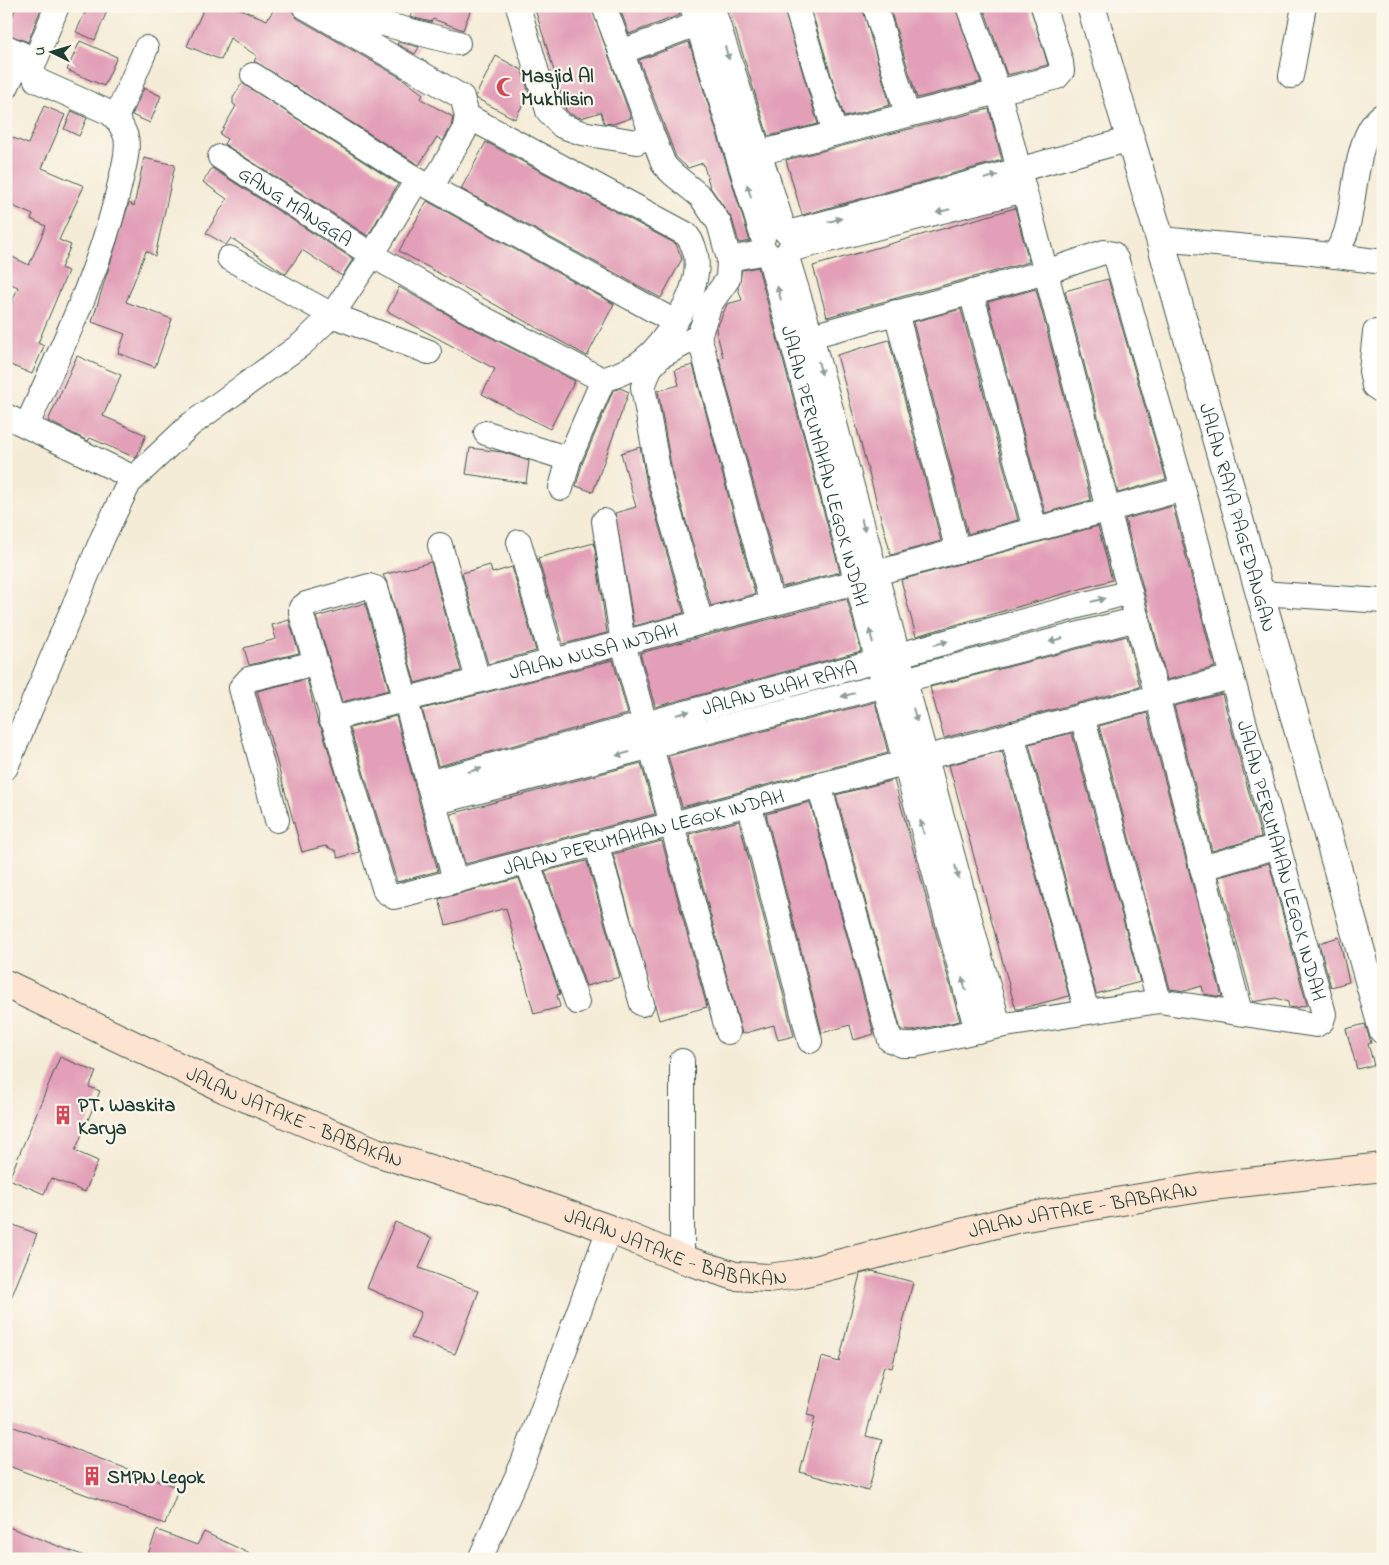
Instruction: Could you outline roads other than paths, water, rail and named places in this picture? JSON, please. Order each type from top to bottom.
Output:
[{"type":"main road","name":"JALAN JATAKE - BABAKAN","points":[[6,984],[225,1089],[376,1152],[510,1194],[609,1229],[682,1259],[735,1276],[768,1278],[798,1274],[1020,1218],[1212,1186],[1383,1167]]},
{"type":"street","points":[[57,6],[32,69],[33,74],[36,80],[110,112],[126,135],[125,156],[106,240],[76,316],[17,420],[134,478]]},
{"type":"street","points":[[518,6],[548,111],[562,126],[582,134],[637,142],[644,138],[650,129]]},
{"type":"street","points":[[604,6],[664,165],[701,197],[718,223],[729,259],[728,279],[710,304],[699,336],[772,604]]},
{"type":"street","points":[[796,6],[835,133]]},
{"type":"street","points":[[875,6],[907,114]]},
{"type":"street","points":[[968,6],[998,90],[1240,1012]]},
{"type":"street","points":[[758,153],[998,90],[1057,77],[1062,71],[1043,6]]},
{"type":"street","name":"JALAN RAYA PAGEDANGAN","points":[[1091,6],[1132,139],[1383,1030]]},
{"type":"street","points":[[1291,76],[1304,6]]},
{"type":"street","points":[[305,7],[325,9],[458,43]]},
{"type":"street","points":[[6,767],[103,537],[129,483],[190,425],[302,344],[332,315],[372,255],[464,132],[467,116],[462,97],[305,7]]},
{"type":"street","points":[[621,52],[700,12]]},
{"type":"street","name":"JALAN PERUMAHAN LEGOK INDAH","points":[[700,12],[758,153],[778,244],[988,1028]]},
{"type":"street","name":"JALAN PERUMAHAN LEGOK INDAH","points":[[700,12],[811,336],[866,578]]},
{"type":"street","points":[[6,47],[22,54],[6,88]]},
{"type":"street","points":[[116,118],[146,48]]},
{"type":"street","points":[[253,74],[424,183],[675,322]]},
{"type":"street","points":[[1334,256],[1346,233],[1369,128],[1375,120],[1383,115]]},
{"type":"street","points":[[467,116],[686,234],[692,241],[697,278],[686,304],[661,344],[645,361],[626,372],[603,380],[569,460],[561,488]]},
{"type":"street","points":[[729,259],[778,244],[1022,180],[1132,139]]},
{"type":"street","name":"GANG MANGGA","points":[[220,157],[372,255],[469,311],[603,380]]},
{"type":"street","points":[[1160,239],[1383,262]]},
{"type":"street","name":"JALAN PERUMAHAN LEGOK INDAH","points":[[811,336],[1046,272],[1104,252],[1113,254],[1120,271],[1184,489],[1232,677],[1324,1014],[1322,1021],[1316,1024],[1159,1001],[988,1028],[914,1046],[902,1045],[890,1040],[819,784]]},
{"type":"street","points":[[228,258],[332,315],[428,352]]},
{"type":"street","points":[[971,292],[1035,529]]},
{"type":"street","points":[[896,312],[958,550]]},
{"type":"street","points":[[1375,332],[1371,371],[1374,386],[1383,392]]},
{"type":"street","points":[[699,336],[661,356],[650,368],[643,387],[660,480],[701,622]]},
{"type":"street","points":[[486,433],[569,460]]},
{"type":"street","name":"JALAN PERUMAHAN LEGOK INDAH","points":[[866,578],[958,550],[1184,489]]},
{"type":"street","points":[[604,521],[623,643],[728,1032]]},
{"type":"street","points":[[519,542],[553,661]]},
{"type":"street","points":[[440,545],[478,680]]},
{"type":"street","name":"JALAN NUSA INDAH","points":[[331,718],[866,578]]},
{"type":"street","points":[[331,718],[301,608],[306,604],[372,586],[375,588],[455,880]]},
{"type":"street","name":"JALAN BUAH RAYA","points":[[431,793],[645,724],[1130,592]]},
{"type":"street","points":[[1260,593],[1383,601]]},
{"type":"street","name":"JALAN BUAH RAYA","points":[[431,793],[651,746],[1137,619]]},
{"type":"street","points":[[278,820],[241,688],[249,679],[316,663]]},
{"type":"street","name":"JALAN PERUMAHAN LEGOK INDAH","points":[[331,718],[385,891],[390,896],[398,897],[527,861],[1232,677]]},
{"type":"street","points":[[1082,716],[1159,1001]]},
{"type":"street","points":[[1012,734],[1087,1012]]},
{"type":"street","points":[[749,803],[810,1041]]},
{"type":"street","points":[[596,843],[642,1004]]},
{"type":"street","points":[[1202,868],[1278,846]]},
{"type":"street","points":[[527,861],[577,1002]]},
{"type":"street","points":[[682,1060],[682,1259]]},
{"type":"street","points":[[480,1559],[523,1463],[609,1229]]},
{"type":"place","name":"Masjid Al Mukhlisin","points":[[506,87]]},
{"type":"place","name":"PT. Waskita Karya","points":[[63,1115]]},
{"type":"place","name":"SMPN Legok","points":[[92,1476]]}]
